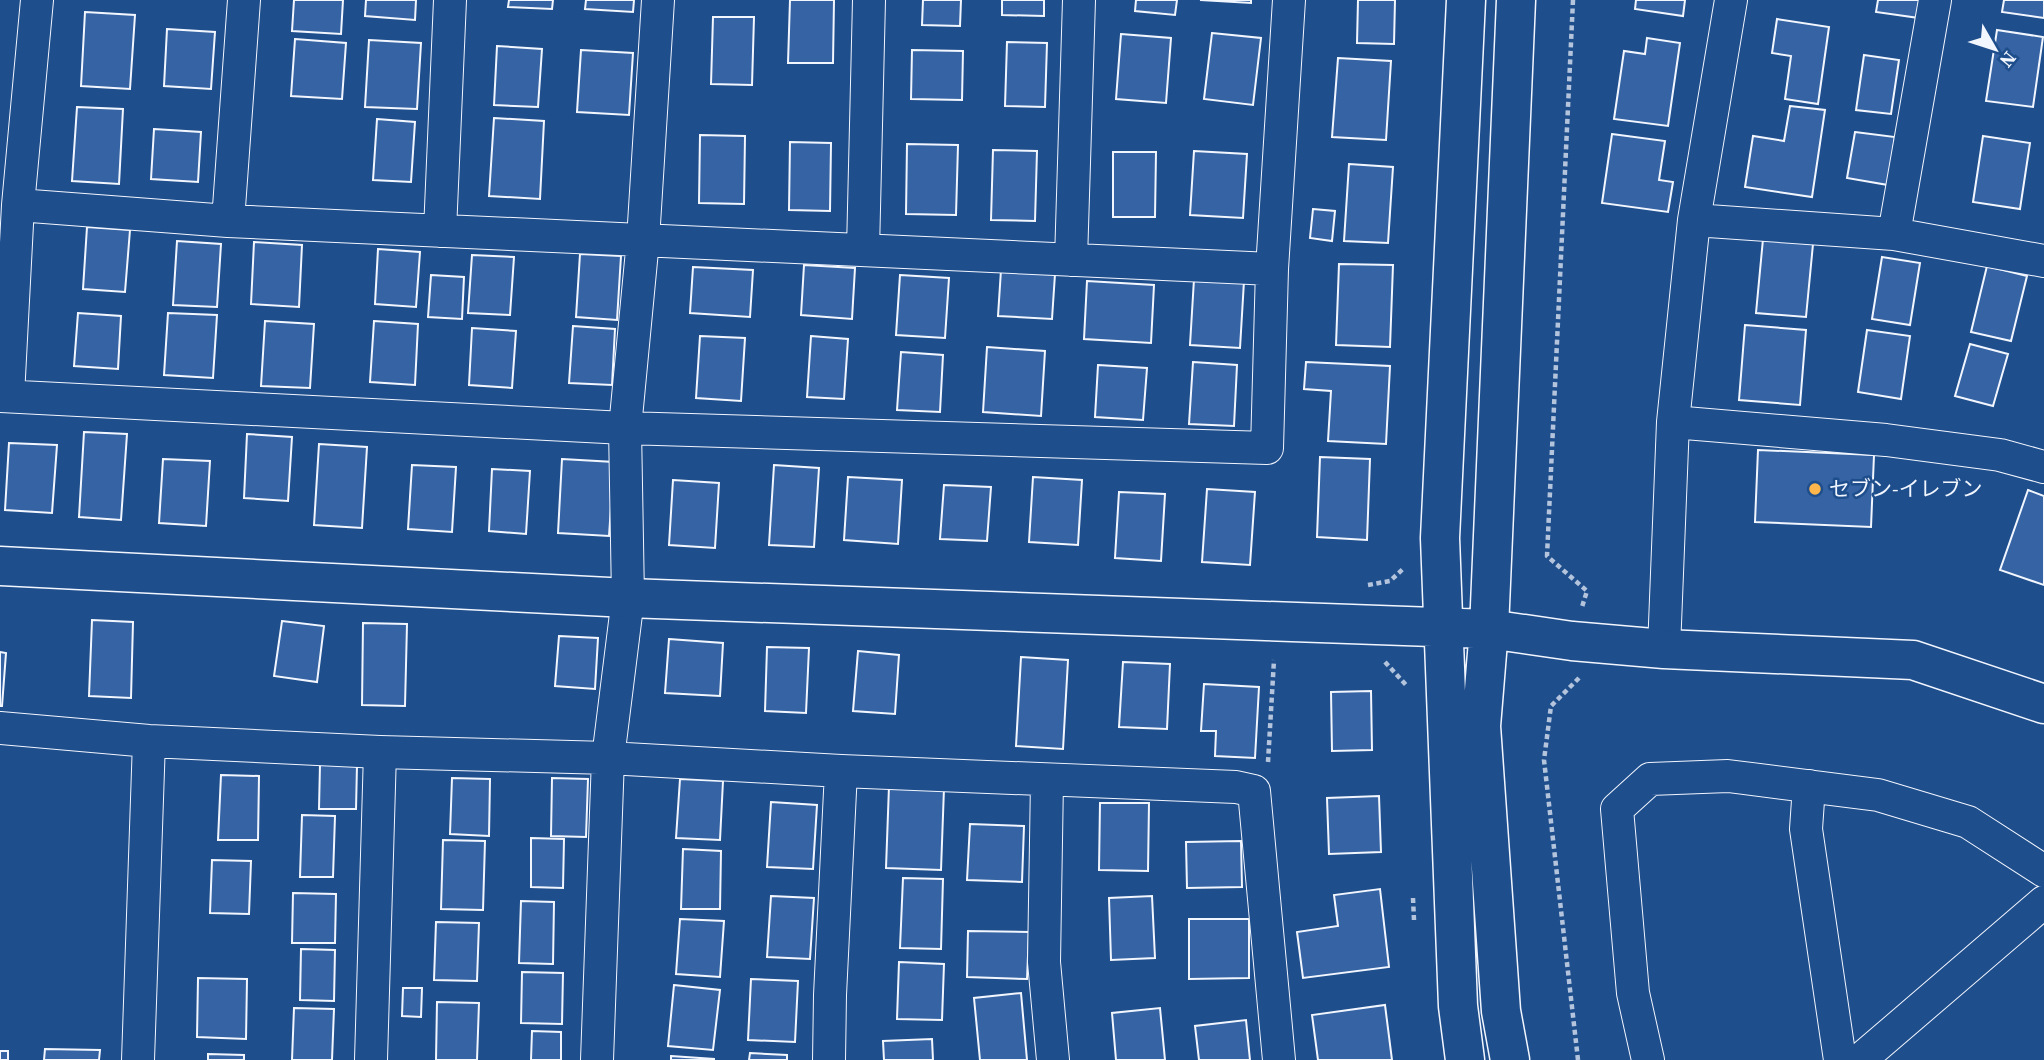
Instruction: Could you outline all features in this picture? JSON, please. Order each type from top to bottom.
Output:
[{"type":"street","points":[[37,0],[4,396],[625,428],[1267,448],[1272,269],[1289,0]]},
{"type":"street","points":[[228,221],[244,0]]},
{"type":"street","points":[[440,231],[450,0]]},
{"type":"street","points":[[597,1060],[608,758],[628,598],[625,428],[643,240],[658,0]]},
{"type":"street","points":[[863,250],[870,0]]},
{"type":"street","points":[[1071,260],[1079,0]]},
{"type":"street","points":[[1465,1060],[1457,992],[1440,538],[1466,0]]},
{"type":"street","points":[[1510,1060],[1501,1011],[1481,726],[1489,629],[1516,0]]},
{"type":"street","points":[[1664,649],[1673,422],[1694,220],[1731,0]]},
{"type":"street","points":[[1894,234],[1935,0]]},
{"type":"street","points":[[18,205],[228,221],[1272,269]]},
{"type":"street","points":[[1694,220],[1894,234],[2044,261]]},
{"type":"street","points":[[1673,422],[1886,440],[2000,455],[2044,467]]},
{"type":"street","points":[[0,566],[628,598],[1445,626],[1664,649],[1913,660],[2044,704]]},
{"type":"street","points":[[0,728],[149,741],[380,752],[608,758],[841,771],[1237,787],[1254,791],[1279,1060]]},
{"type":"street","points":[[138,1060],[149,741]]},
{"type":"street","points":[[371,1060],[380,752]]},
{"type":"street","points":[[829,1060],[841,771]]},
{"type":"street","points":[[1648,1060],[1633,993],[1617,809],[1650,779],[1728,776],[1878,795],[1968,822],[2044,871]]},
{"type":"street","points":[[1047,780],[1044,962],[1053,1060]]},
{"type":"street","points":[[1809,786],[1806,829],[1840,1060]]},
{"type":"street","points":[[1860,1060],[2044,902]]},
{"type":"path","points":[[1573,0],[1547,556],[1587,591],[1572,641],[1581,676],[1551,706],[1544,760],[1578,1060]]},
{"type":"path","points":[[1408,565],[1390,581],[1368,585],[1350,624],[1363,654],[1380,658],[1397,673],[1409,689]]},
{"type":"path","points":[[1254,791],[1268,761],[1274,660]]},
{"type":"path","points":[[1413,888],[1415,928]]},
{"type":"building","points":[[294,0],[343,0],[341,34],[292,31]]},
{"type":"building","points":[[366,0],[416,0],[415,20],[365,16]]},
{"type":"building","points":[[509,0],[553,0],[552,9],[508,7]]},
{"type":"building","points":[[586,0],[634,0],[633,12],[585,9]]},
{"type":"building","points":[[790,0],[834,0],[833,63],[788,63]]},
{"type":"building","points":[[923,0],[961,0],[960,26],[922,25]]},
{"type":"building","points":[[1002,0],[1044,0],[1044,16],[1002,15]]},
{"type":"building","points":[[1136,0],[1177,0],[1175,15],[1135,11]]},
{"type":"building","points":[[1200,0],[1251,0],[1251,3]]},
{"type":"building","points":[[1358,0],[1395,0],[1394,44],[1357,43]]},
{"type":"building","points":[[1636,0],[1685,0],[1683,16],[1635,9]]},
{"type":"building","points":[[1878,0],[1921,0],[1919,18],[1876,12]]},
{"type":"building","points":[[2004,0],[2044,0],[2044,18],[2002,12]]},
{"type":"building","points":[[85,12],[135,15],[130,89],[81,86]]},
{"type":"building","points":[[713,17],[754,17],[752,85],[711,84]]},
{"type":"building","points":[[1777,19],[1829,27],[1818,104],[1785,99],[1791,56],[1772,53]]},
{"type":"building","points":[[167,29],[215,32],[211,89],[164,86]]},
{"type":"building","points":[[1997,30],[2043,37],[2033,107],[1986,101]]},
{"type":"building","points":[[1212,33],[1261,38],[1253,105],[1204,99]]},
{"type":"building","points":[[1121,34],[1171,38],[1166,103],[1116,99]]},
{"type":"building","points":[[1647,38],[1680,43],[1668,126],[1614,119],[1624,51],[1645,54]]},
{"type":"building","points":[[295,39],[346,43],[342,99],[291,96]]},
{"type":"building","points":[[369,40],[421,43],[417,109],[365,107]]},
{"type":"building","points":[[1007,42],[1047,43],[1045,107],[1005,106]]},
{"type":"building","points":[[497,46],[542,49],[538,107],[494,105]]},
{"type":"building","points":[[581,50],[633,53],[629,115],[577,112]]},
{"type":"building","points":[[912,50],[963,51],[962,100],[911,99]]},
{"type":"building","points":[[1864,55],[1899,60],[1891,114],[1856,110]]},
{"type":"building","points":[[1338,58],[1391,61],[1386,140],[1332,137]]},
{"type":"building","points":[[1790,106],[1825,110],[1812,197],[1745,187],[1753,136],[1784,141]]},
{"type":"building","points":[[77,107],[123,109],[119,184],[72,181]]},
{"type":"building","points":[[494,118],[544,121],[540,199],[489,196]]},
{"type":"building","points":[[377,119],[415,122],[411,182],[373,180]]},
{"type":"building","points":[[154,129],[201,132],[198,182],[151,179]]},
{"type":"building","points":[[1855,132],[1895,137],[1888,185],[1847,178]]},
{"type":"building","points":[[1612,134],[1665,141],[1659,180],[1673,182],[1668,212],[1602,203]]},
{"type":"building","points":[[700,135],[745,136],[744,204],[699,203]]},
{"type":"building","points":[[1983,136],[2030,143],[2020,209],[1973,202]]},
{"type":"building","points":[[790,142],[831,143],[830,211],[789,210]]},
{"type":"building","points":[[907,144],[958,145],[956,215],[906,214]]},
{"type":"building","points":[[993,150],[1037,151],[1035,221],[991,220]]},
{"type":"building","points":[[1194,151],[1247,154],[1243,218],[1190,215]]},
{"type":"building","points":[[1113,152],[1156,152],[1155,217],[1113,217]]},
{"type":"building","points":[[1349,164],[1393,167],[1388,243],[1344,241]]},
{"type":"building","points":[[1313,209],[1335,211],[1332,241],[1310,238]]},
{"type":"building","points":[[87,227],[130,230],[125,292],[83,289]]},
{"type":"building","points":[[1763,239],[1813,244],[1806,317],[1756,313]]},
{"type":"building","points":[[177,241],[221,244],[217,307],[173,305]]},
{"type":"building","points":[[254,242],[302,245],[299,307],[251,304]]},
{"type":"building","points":[[378,249],[420,252],[416,307],[375,304]]},
{"type":"building","points":[[580,254],[621,256],[617,320],[576,317]]},
{"type":"building","points":[[472,255],[514,257],[510,315],[468,313]]},
{"type":"building","points":[[1882,257],[1920,263],[1910,325],[1872,319]]},
{"type":"building","points":[[1339,264],[1393,265],[1390,347],[1336,345]]},
{"type":"building","points":[[804,265],[855,268],[852,319],[801,315]]},
{"type":"building","points":[[1987,266],[2027,276],[2011,341],[1971,332]]},
{"type":"building","points":[[693,267],[753,270],[750,317],[690,313]]},
{"type":"building","points":[[1001,270],[1055,274],[1052,319],[998,316]]},
{"type":"building","points":[[431,275],[464,277],[462,319],[428,317]]},
{"type":"building","points":[[900,275],[949,278],[945,338],[896,335]]},
{"type":"building","points":[[1194,279],[1244,281],[1240,348],[1190,345]]},
{"type":"building","points":[[1087,281],[1154,285],[1151,343],[1084,339]]},
{"type":"building","points":[[78,313],[121,316],[118,369],[74,366]]},
{"type":"building","points":[[168,313],[217,315],[213,378],[164,375]]},
{"type":"building","points":[[265,321],[314,324],[310,388],[261,386]]},
{"type":"building","points":[[374,321],[418,324],[415,385],[370,382]]},
{"type":"building","points":[[1745,325],[1806,330],[1800,405],[1739,400]]},
{"type":"building","points":[[573,326],[615,329],[612,385],[569,383]]},
{"type":"building","points":[[472,328],[516,331],[512,388],[469,385]]},
{"type":"building","points":[[1867,330],[1910,336],[1901,399],[1858,392]]},
{"type":"building","points":[[700,336],[745,338],[741,401],[696,398]]},
{"type":"building","points":[[811,336],[848,339],[844,399],[807,397]]},
{"type":"building","points":[[1970,344],[2008,354],[1993,406],[1955,396]]},
{"type":"building","points":[[987,347],[1045,351],[1041,416],[983,412]]},
{"type":"building","points":[[901,352],[943,355],[940,412],[897,410]]},
{"type":"building","points":[[1193,362],[1237,365],[1234,426],[1189,424]]},
{"type":"building","points":[[1306,362],[1390,366],[1386,444],[1328,441],[1331,391],[1304,389]]},
{"type":"building","points":[[1098,365],[1147,368],[1143,420],[1095,417]]},
{"type":"building","points":[[84,432],[127,434],[121,520],[79,517]]},
{"type":"building","points":[[247,434],[292,437],[288,501],[244,498]]},
{"type":"building","points":[[9,443],[57,445],[52,513],[5,510]]},
{"type":"building","points":[[319,444],[367,447],[362,528],[314,525]]},
{"type":"building","name":"セブン-イレブン","points":[[1758,450],[1874,455],[1871,527],[1755,522]]},
{"type":"building","points":[[1320,457],[1370,459],[1367,540],[1317,537]]},
{"type":"building","points":[[163,459],[210,461],[206,526],[159,523]]},
{"type":"building","points":[[562,459],[614,462],[609,536],[558,533]]},
{"type":"building","points":[[412,465],[456,467],[452,532],[408,529]]},
{"type":"building","points":[[774,465],[819,468],[814,547],[769,545]]},
{"type":"building","points":[[492,469],[530,471],[526,534],[489,531]]},
{"type":"building","points":[[848,477],[902,480],[898,544],[844,540]]},
{"type":"building","points":[[1033,477],[1082,480],[1078,545],[1029,542]]},
{"type":"building","points":[[673,480],[719,483],[715,548],[669,545]]},
{"type":"building","points":[[944,485],[991,487],[987,541],[940,539]]},
{"type":"building","points":[[1207,489],[1255,492],[1250,565],[1202,562]]},
{"type":"building","points":[[2028,490],[2044,496],[2044,585],[2000,570]]},
{"type":"building","points":[[1119,492],[1165,494],[1161,561],[1115,558]]},
{"type":"building","points":[[92,620],[133,622],[131,698],[89,696]]},
{"type":"building","points":[[282,621],[324,626],[317,682],[274,676]]},
{"type":"building","points":[[363,623],[407,624],[405,706],[362,705]]},
{"type":"building","points":[[559,636],[598,638],[595,689],[555,686]]},
{"type":"building","points":[[669,639],[723,643],[720,696],[665,693]]},
{"type":"building","points":[[767,647],[809,648],[806,713],[765,711]]},
{"type":"building","points":[[858,651],[899,655],[895,714],[853,711]]},
{"type":"building","points":[[0,652],[6,653],[2,706],[0,706]]},
{"type":"building","points":[[1021,657],[1068,660],[1063,749],[1016,746]]},
{"type":"building","points":[[1123,662],[1170,664],[1167,729],[1119,727]]},
{"type":"building","points":[[1204,684],[1259,687],[1255,758],[1215,756],[1216,731],[1201,731]]},
{"type":"building","points":[[1371,691],[1372,750],[1332,751],[1331,692]]},
{"type":"building","points":[[320,764],[357,765],[356,809],[319,809]]},
{"type":"building","points":[[221,775],[259,776],[258,840],[218,840]]},
{"type":"building","points":[[452,778],[490,779],[489,836],[450,834]]},
{"type":"building","points":[[552,778],[588,779],[586,837],[551,836]]},
{"type":"building","points":[[680,779],[723,781],[720,840],[676,838]]},
{"type":"building","points":[[889,786],[944,788],[941,870],[886,868]]},
{"type":"building","points":[[1379,796],[1381,852],[1329,854],[1327,798]]},
{"type":"building","points":[[771,802],[817,805],[813,869],[767,867]]},
{"type":"building","points":[[1100,803],[1149,803],[1148,871],[1099,870]]},
{"type":"building","points":[[302,815],[335,816],[333,877],[300,877]]},
{"type":"building","points":[[970,824],[1024,826],[1022,882],[967,880]]},
{"type":"building","points":[[531,838],[564,839],[563,888],[531,887]]},
{"type":"building","points":[[443,840],[485,841],[483,910],[441,909]]},
{"type":"building","points":[[1241,841],[1242,887],[1187,888],[1186,842]]},
{"type":"building","points":[[683,849],[721,851],[720,909],[681,909]]},
{"type":"building","points":[[212,860],[251,861],[249,914],[210,913]]},
{"type":"building","points":[[903,878],[943,879],[941,949],[900,948]]},
{"type":"building","points":[[1380,889],[1389,967],[1303,978],[1297,932],[1338,926],[1334,895]]},
{"type":"building","points":[[293,893],[336,894],[335,943],[292,943]]},
{"type":"building","points":[[771,896],[814,898],[810,959],[767,957]]},
{"type":"building","points":[[1152,896],[1155,958],[1111,960],[1109,898]]},
{"type":"building","points":[[521,901],[554,902],[553,964],[519,963]]},
{"type":"building","points":[[680,919],[724,921],[720,977],[676,974]]},
{"type":"building","points":[[1189,919],[1249,919],[1249,978],[1189,979]]},
{"type":"building","points":[[436,922],[479,923],[477,981],[434,980]]},
{"type":"building","points":[[968,931],[1029,932],[1027,979],[967,977]]},
{"type":"building","points":[[301,949],[335,950],[334,1001],[300,1000]]},
{"type":"building","points":[[899,962],[944,964],[942,1020],[897,1019]]},
{"type":"building","points":[[522,972],[563,973],[562,1024],[521,1023]]},
{"type":"building","points":[[198,978],[247,979],[246,1039],[197,1037]]},
{"type":"building","points":[[751,979],[798,981],[795,1042],[748,1040]]},
{"type":"building","points":[[674,985],[720,990],[713,1050],[668,1046]]},
{"type":"building","points":[[403,988],[422,988],[421,1017],[402,1016]]},
{"type":"building","points":[[1021,993],[1027,1060],[980,1060],[974,998]]},
{"type":"building","points":[[437,1002],[479,1003],[477,1060],[436,1060]]},
{"type":"building","points":[[1385,1005],[1392,1060],[1318,1060],[1312,1015]]},
{"type":"building","points":[[294,1008],[334,1009],[332,1060],[292,1060]]},
{"type":"building","points":[[1160,1008],[1165,1060],[1116,1060],[1112,1013]]},
{"type":"building","points":[[1246,1020],[1250,1060],[1199,1060],[1195,1026]]},
{"type":"building","points":[[532,1031],[561,1032],[561,1060],[531,1060]]},
{"type":"building","points":[[932,1039],[933,1060],[884,1060],[883,1041]]},
{"type":"building","points":[[45,1049],[100,1050],[99,1060],[44,1060]]},
{"type":"building","points":[[0,1051],[8,1051],[8,1060],[0,1060]]},
{"type":"building","points":[[750,1053],[787,1055],[787,1060],[749,1060]]},
{"type":"building","points":[[208,1054],[244,1055],[244,1060],[208,1060]]},
{"type":"building","points":[[671,1056],[714,1059],[714,1060],[671,1060]]},
{"type":"place","name":"セブン-イレブン","points":[[1815,489]]}]
